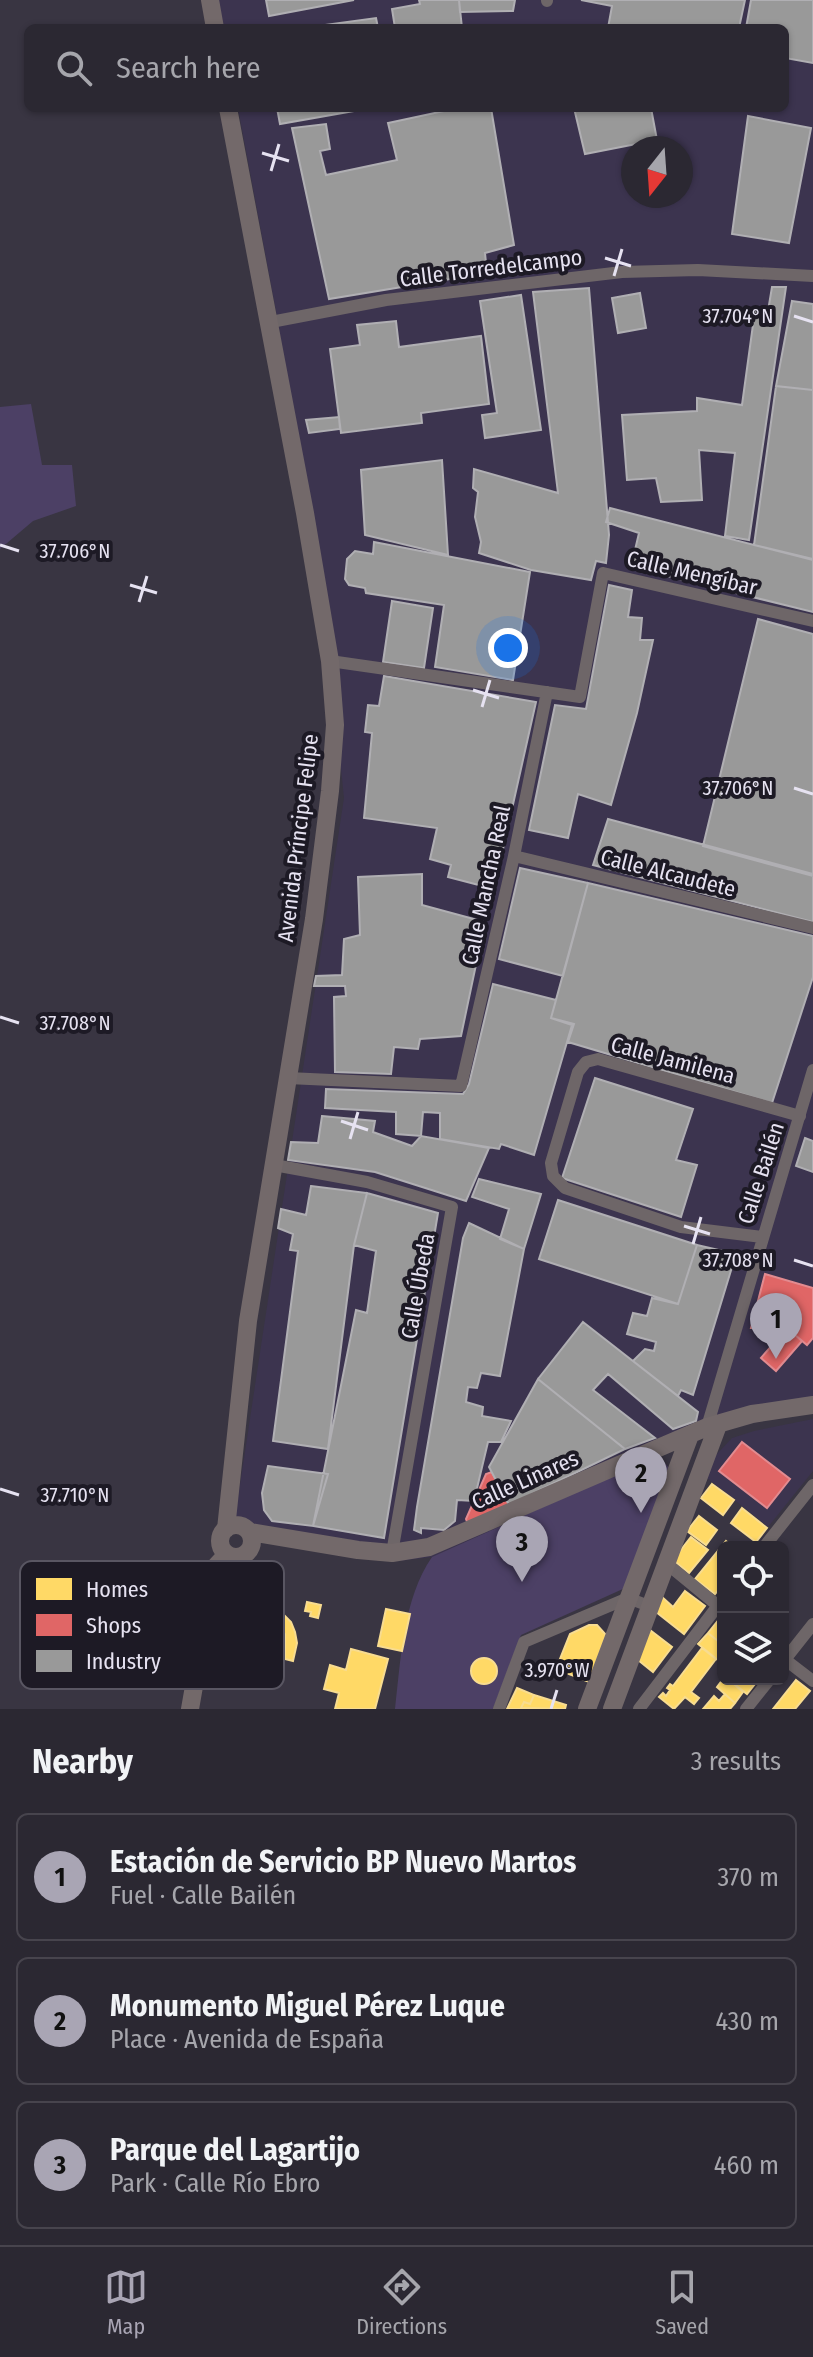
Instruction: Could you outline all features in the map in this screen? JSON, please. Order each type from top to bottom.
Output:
[{"type":"main road","points":[[210,0],[214,24]]},
{"type":"main road","name":"Avenida Príncipe Felipe","points":[[226,1529],[248,1321],[314,919],[335,725],[330,661],[271,322],[229,112]]},
{"type":"main road","name":"Calle Linares","points":[[250,1532],[392,1553],[429,1547],[705,1429],[752,1414],[813,1405]]},
{"type":"main road","points":[[612,1709],[666,1563],[705,1429]]},
{"type":"main road","points":[[587,1709],[628,1598],[705,1429]]},
{"type":"main road","points":[[241,1525],[250,1532],[253,1542],[248,1553],[238,1557],[227,1554],[220,1542],[226,1529],[241,1525]]},
{"type":"main road","points":[[221,1561],[227,1554]]},
{"type":"main road","points":[[190,1709],[193,1689]]},
{"type":"street","name":"Calle Torredelcampo","points":[[271,322],[386,300],[622,272],[698,270],[813,276]]},
{"type":"street","name":"Calle Mengíbar","points":[[330,661],[580,697],[603,573],[813,621]]},
{"type":"street","name":"Calle Mancha Real","points":[[288,1078],[461,1086],[514,856],[547,692]]},
{"type":"street","name":"Calle Alcaudete","points":[[514,856],[813,928]]},
{"type":"street","name":"Calle Jamilena","points":[[762,1237],[681,1227],[565,1188],[553,1176],[551,1163],[578,1072],[586,1062],[598,1059],[800,1116]]},
{"type":"street","name":"Calle Bailén","points":[[705,1429],[813,1070]]},
{"type":"street","name":"Calle Úbeda","points":[[274,1165],[367,1182],[452,1207],[392,1553]]},
{"type":"street","points":[[769,1541],[813,1485]]},
{"type":"street","points":[[666,1563],[717,1602]]},
{"type":"street","points":[[499,1709],[524,1642],[628,1598],[649,1606]]},
{"type":"street","points":[[639,1709],[717,1610]]},
{"type":"street","points":[[789,1654],[813,1624]]},
{"type":"street","points":[[789,1664],[813,1681]]},
{"type":"street","points":[[746,1709],[765,1685]]},
{"type":"shaded area","points":[[218,0],[813,0],[813,1411],[786,1414],[701,1437],[432,1557],[398,1561],[351,1555],[233,1531],[344,798],[330,661],[278,322],[239,112],[789,112],[789,24],[223,24]]},
{"type":"shaded area","points":[[31,404],[42,465],[72,465],[76,506],[33,521],[0,549],[0,407]]},
{"type":"shaded area","points":[[813,1419],[813,1471],[768,1527],[707,1478],[715,1456],[732,1438]]},
{"type":"shaded area","points":[[650,1459],[664,1462],[672,1474],[625,1588],[521,1635],[493,1709],[395,1709],[409,1610],[422,1574],[432,1557]]},
{"type":"building: Homes","points":[[712,1484],[734,1500],[723,1515],[701,1498]]},
{"type":"building: Homes","points":[[742,1508],[767,1528],[755,1541],[731,1523]]},
{"type":"building: Homes","points":[[699,1516],[717,1530],[706,1545],[687,1531]]},
{"type":"building: Homes","points":[[691,1537],[708,1550],[689,1573],[673,1560]]},
{"type":"building: Homes","points":[[717,1552],[715,1594],[695,1579]]},
{"type":"building: Homes","points":[[685,1591],[705,1606],[684,1634],[656,1612],[661,1596],[673,1607]]},
{"type":"building: Homes","points":[[307,1602],[321,1605],[318,1618],[305,1611]]},
{"type":"building: Homes","points":[[386,1609],[410,1614],[402,1651],[378,1646]]},
{"type":"building: Homes","points":[[284,1615],[295,1632],[297,1643],[293,1661],[285,1659]]},
{"type":"building: Homes","points":[[717,1622],[717,1640],[708,1633]]},
{"type":"building: Homes","points":[[589,1625],[597,1625],[606,1635],[589,1682],[556,1669],[570,1634]]},
{"type":"building: Homes","points":[[650,1630],[672,1647],[653,1672],[638,1660]]},
{"type":"building: Homes","points":[[708,1633],[717,1640],[717,1659],[698,1644]]},
{"type":"building: Homes","points":[[702,1648],[716,1659],[691,1692],[699,1698],[694,1704],[685,1697],[674,1709],[659,1697],[663,1693],[666,1696],[670,1684],[673,1686]]},
{"type":"building: Homes","points":[[351,1649],[388,1659],[375,1709],[335,1709],[339,1693],[324,1689],[330,1665],[346,1670]]},
{"type":"building: Homes","points":[[484,1658],[493,1662],[497,1671],[493,1680],[484,1684],[475,1680],[471,1671],[475,1662]]},
{"type":"building: Homes","points":[[796,1680],[810,1691],[795,1709],[773,1709]]},
{"type":"building: Homes","points":[[735,1685],[743,1692],[735,1703],[717,1687]]},
{"type":"building: Homes","points":[[736,1685],[754,1685],[747,1694]]},
{"type":"building: Homes","points":[[517,1688],[534,1695],[530,1704],[524,1702],[521,1708],[524,1709],[507,1709]]},
{"type":"building: Homes","points":[[725,1694],[735,1703],[730,1709],[703,1709],[714,1696],[719,1701]]},
{"type":"building: Homes","points":[[534,1695],[566,1705],[565,1709],[521,1708],[524,1702],[530,1704]]},
{"type":"building: Shops","points":[[765,1274],[813,1288],[813,1338],[807,1345],[782,1324],[774,1322],[772,1328],[751,1328]]},
{"type":"building: Shops","points":[[787,1328],[802,1341],[776,1371],[761,1358]]},
{"type":"building: Shops","points":[[742,1442],[790,1479],[767,1508],[719,1471]]},
{"type":"building: Shops","points":[[492,1472],[509,1505],[468,1524],[466,1519],[486,1474]]},
{"type":"building: Industry","points":[[266,0],[354,0],[269,16]]},
{"type":"building: Industry","points":[[419,0],[459,0],[462,24],[394,24],[392,9],[420,4]]},
{"type":"building: Industry","points":[[459,0],[515,0],[513,11],[460,12]]},
{"type":"building: Industry","points":[[581,0],[745,0],[740,24],[609,24],[612,6]]},
{"type":"building: Industry","points":[[751,0],[813,0],[813,63],[789,59],[789,24],[747,24]]},
{"type":"building: Industry","points":[[376,18],[377,24],[332,24]]},
{"type":"building: Industry","points":[[278,112],[348,112],[280,124]]},
{"type":"building: Industry","points":[[439,112],[492,112],[514,245],[485,253],[487,273],[329,299],[292,128],[326,124],[330,149],[320,151],[326,175],[397,160],[388,123]]},
{"type":"building: Industry","points":[[575,112],[652,112],[656,136],[621,136],[621,147],[585,154]]},
{"type":"building: Industry","points":[[748,116],[811,128],[789,243],[732,234]]},
{"type":"building: Industry","points":[[772,287],[786,287],[749,540],[725,536],[735,453],[699,450],[702,500],[661,502],[656,478],[627,480],[622,415],[697,411],[697,398],[742,405],[755,310],[768,311]]},
{"type":"building: Industry","points":[[589,288],[609,535],[606,563],[596,561],[591,580],[531,570],[479,553],[481,542],[475,517],[478,492],[473,488],[474,469],[558,493],[533,292]]},
{"type":"building: Industry","points":[[640,293],[646,328],[618,333],[612,298]]},
{"type":"building: Industry","points":[[521,295],[541,430],[485,438],[482,415],[497,413],[480,301]]},
{"type":"building: Industry","points":[[792,301],[813,304],[813,390],[776,386]]},
{"type":"building: Industry","points":[[396,321],[399,347],[481,336],[489,404],[421,413],[422,423],[341,433],[330,349],[360,345],[357,325]]},
{"type":"building: Industry","points":[[776,386],[813,390],[813,559],[754,545]]},
{"type":"building: Industry","points":[[339,417],[340,429],[309,433],[306,420]]},
{"type":"building: Industry","points":[[442,460],[448,555],[365,535],[361,470]]},
{"type":"building: Industry","points":[[610,508],[813,560],[813,612],[631,567],[639,533],[606,522]]},
{"type":"building: Industry","points":[[374,542],[530,572],[513,680],[435,667],[444,605],[366,593],[365,588],[349,585],[345,579],[347,559],[355,551],[373,554]]},
{"type":"building: Industry","points":[[609,585],[632,590],[628,617],[642,618],[640,640],[653,640],[637,713],[611,805],[578,794],[568,838],[529,830],[555,705],[586,709]]},
{"type":"building: Industry","points":[[392,601],[433,608],[424,668],[383,662]]},
{"type":"building: Industry","points":[[758,619],[813,634],[813,876],[703,846]]},
{"type":"building: Industry","points":[[384,676],[536,702],[494,889],[448,877],[451,865],[430,859],[437,828],[364,818],[372,733],[365,732],[368,705],[379,706]]},
{"type":"building: Industry","points":[[608,819],[813,874],[813,922],[593,865]]},
{"type":"building: Industry","points":[[520,868],[588,883],[563,976],[499,959]]},
{"type":"building: Industry","points":[[422,874],[422,905],[485,922],[461,1036],[420,1039],[418,1049],[394,1047],[391,1074],[335,1072],[334,997],[346,996],[345,986],[314,986],[316,976],[342,975],[344,939],[360,935],[358,877]]},
{"type":"building: Industry","points":[[588,883],[813,936],[813,977],[772,1103],[568,1042],[574,1024],[551,1018]]},
{"type":"building: Industry","points":[[493,984],[556,1000],[551,1018],[572,1025],[534,1155],[501,1144],[499,1149],[440,1139],[440,1113],[423,1112],[421,1136],[396,1134],[396,1112],[325,1108],[326,1089],[463,1094],[469,1084]]},
{"type":"building: Industry","points":[[595,1078],[693,1109],[676,1160],[697,1165],[681,1217],[562,1178]]},
{"type":"building: Industry","points":[[322,1116],[375,1121],[373,1132],[412,1146],[421,1136],[489,1148],[466,1201],[375,1172],[288,1160],[291,1142],[318,1143]]},
{"type":"building: Industry","points":[[805,1138],[813,1141],[813,1172],[796,1166]]},
{"type":"building: Industry","points":[[479,1179],[541,1194],[524,1249],[500,1239],[509,1209],[472,1197]]},
{"type":"building: Industry","points":[[311,1186],[367,1193],[354,1245],[328,1449],[273,1441],[298,1251],[290,1250],[293,1234],[278,1228],[281,1209],[306,1215]]},
{"type":"building: Industry","points":[[367,1193],[438,1213],[384,1538],[313,1526],[356,1310],[367,1313],[376,1251],[354,1245]]},
{"type":"building: Industry","points":[[558,1200],[697,1245],[678,1304],[539,1259]]},
{"type":"building: Industry","points":[[469,1223],[524,1249],[500,1376],[481,1373],[477,1388],[468,1387],[466,1402],[483,1407],[482,1416],[511,1421],[501,1442],[488,1442],[474,1501],[457,1500],[455,1521],[444,1530],[421,1528],[421,1533],[414,1530],[417,1507],[463,1238]]},
{"type":"building: Industry","points":[[697,1245],[736,1254],[693,1395],[681,1390],[678,1396],[633,1361],[645,1349],[654,1351],[656,1342],[627,1334],[633,1313],[647,1316],[652,1298],[678,1304]]},
{"type":"building: Industry","points":[[583,1322],[698,1412],[696,1421],[673,1429],[608,1374],[593,1390],[655,1438],[625,1449],[538,1379]]},
{"type":"building: Industry","points":[[538,1379],[625,1449],[509,1505],[489,1467]]},
{"type":"building: Industry","points":[[268,1466],[328,1474],[313,1526],[272,1521],[264,1510],[262,1493]]},
{"type":"place","name":"Estación de Servicio BP Nuevo Martos","points":[[776,1359]]},
{"type":"place","name":"Monumento Miguel Pérez Luque","points":[[641,1513]]},
{"type":"place","name":"Parque del Lagartijo","points":[[522,1582]]}]
